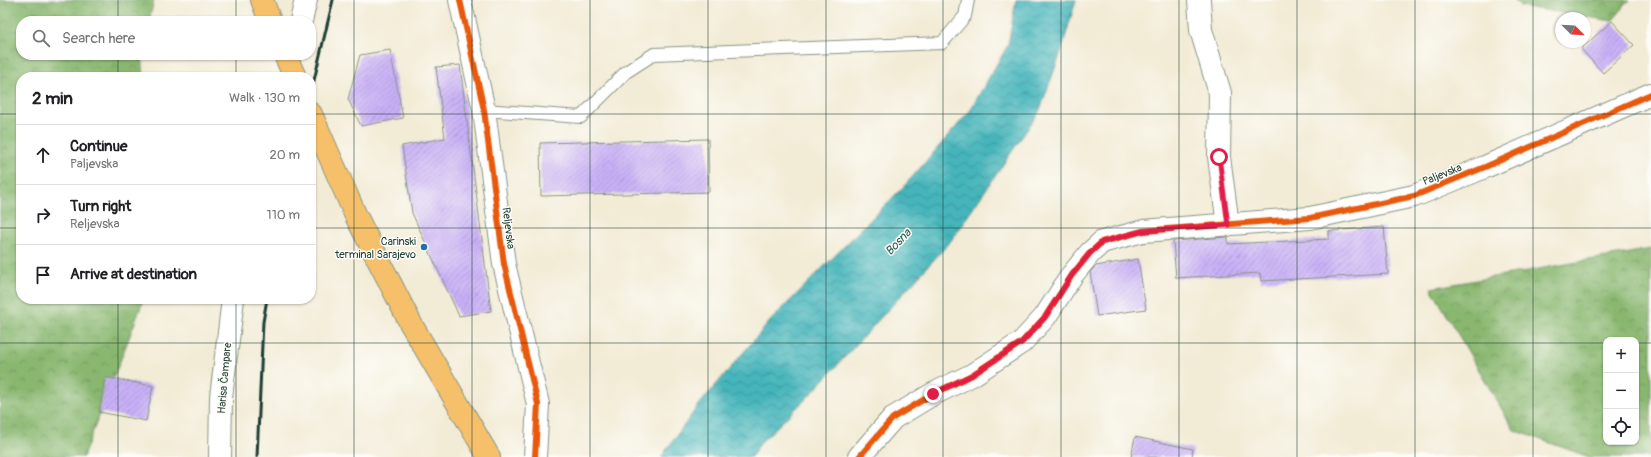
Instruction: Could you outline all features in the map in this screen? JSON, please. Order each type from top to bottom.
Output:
[{"type":"main road","points":[[262,0],[268,16]]},
{"type":"main road","points":[[287,60],[293,72]]},
{"type":"main road","points":[[316,125],[356,216],[411,324],[488,456]]},
{"type":"street","points":[[302,16],[306,0]]},
{"type":"street","name":"Reljevska","points":[[460,0],[484,110],[504,264],[538,404],[535,457]]},
{"type":"street","points":[[859,457],[893,418],[933,394],[972,375],[1022,342],[1045,317],[1072,275],[1090,253],[1102,242],[1143,231],[1228,225],[1219,157],[1220,93],[1201,30],[1199,0]]},
{"type":"street","points":[[287,72],[291,60]]},
{"type":"street","name":"Paljevska","points":[[1228,225],[1310,218],[1414,196],[1651,94]]},
{"type":"street","name":"Harisa Čampare","points":[[220,457],[221,397],[232,304]]},
{"type":"lane","points":[[484,110],[581,117],[626,72],[654,54],[942,43],[965,16],[968,0]]},
{"type":"green space","points":[[0,0],[154,0],[150,16],[16,16],[16,60],[142,60],[144,72],[16,72],[16,304],[142,304],[83,457],[0,457]]},
{"type":"green space","points":[[1515,0],[1630,0],[1612,21],[1591,18],[1591,12],[1557,12],[1520,6]]},
{"type":"green space","points":[[1651,249],[1651,457],[1589,457],[1514,430],[1431,288]]},
{"type":"water","name":"Bosna","points":[[1016,0],[1076,0],[1060,55],[1039,112],[950,242],[811,394],[762,441],[751,457],[661,457],[698,406],[771,320],[906,184],[969,112],[1008,45]]},
{"type":"building","points":[[1612,21],[1634,45],[1603,73],[1581,49],[1591,48],[1591,40]]},
{"type":"building","points":[[390,50],[403,118],[361,126],[348,99],[360,55]]},
{"type":"building","points":[[460,65],[491,311],[459,316],[412,213],[402,146],[445,138],[436,67]]},
{"type":"building","points":[[708,139],[709,192],[541,196],[540,143]]},
{"type":"building","points":[[1384,227],[1388,274],[1261,281],[1260,273],[1176,278],[1173,241],[1228,237],[1228,244],[1329,239],[1329,231]]},
{"type":"building","points":[[1138,259],[1146,309],[1097,316],[1090,272],[1096,266]]},
{"type":"building","points":[[105,377],[153,386],[146,421],[99,412]]},
{"type":"building","points":[[1135,437],[1193,449],[1192,457],[1131,457]]},
{"type":"railway","points":[[316,72],[333,0]]},
{"type":"railway","points":[[257,457],[263,322],[266,304]]},
{"type":"cycle path","points":[[460,0],[484,110],[504,264],[538,404],[535,457]]},
{"type":"cycle path","points":[[859,457],[893,418],[933,394],[972,375],[1022,342],[1045,317],[1072,275],[1090,253],[1102,242],[1143,231],[1310,218],[1414,196],[1485,167],[1651,94]]},
{"type":"place","name":"Carinski terminal Sarajevo","points":[[424,247]]},
{"type":"route","points":[[933,394],[972,375],[1022,342],[1045,317],[1072,275],[1090,253],[1102,242],[1143,231],[1228,225],[1219,157]]}]
